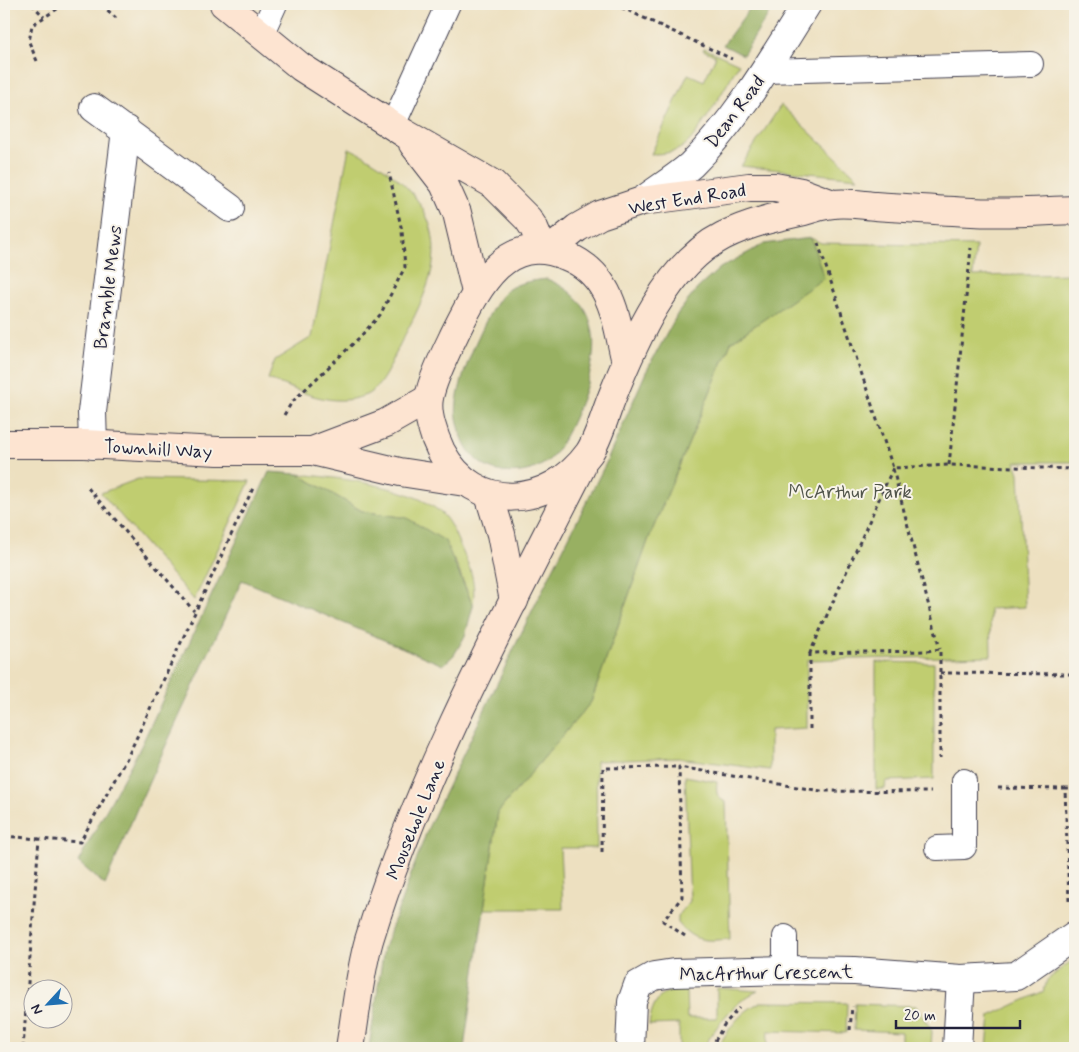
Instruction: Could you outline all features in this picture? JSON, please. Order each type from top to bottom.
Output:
[{"type":"street","points":[[224,4],[300,67],[399,129],[493,184],[528,219],[546,250]]},
{"type":"street","name":"Dean Road","points":[[642,201],[689,166],[708,147],[764,71],[807,4]]},
{"type":"street","points":[[94,108],[230,208]]},
{"type":"street","points":[[399,129],[444,184],[458,213],[476,292]]},
{"type":"street","name":"Bramble Mews","points":[[93,445],[92,412],[126,130]]},
{"type":"street","name":"West End Road","points":[[546,250],[577,228],[600,215],[642,201],[758,187],[776,187],[801,192],[833,204],[975,213],[1075,210]]},
{"type":"street","name":"West End Road","points":[[590,452],[626,362],[664,292],[678,272],[695,254],[722,237],[758,222],[833,204]]},
{"type":"street","points":[[590,452],[566,477],[555,485],[529,495],[509,497],[488,495],[465,482],[450,465],[439,448],[432,426],[428,399],[449,346],[476,292],[494,268],[510,257],[527,251],[546,250],[585,266],[598,279],[614,310],[626,362]]},
{"type":"street","name":"Townhill Way","points":[[312,451],[386,424],[428,399]]},
{"type":"street","name":"Townhill Way","points":[[4,444],[312,451],[400,472],[465,482]]},
{"type":"street","name":"Mousehole Lane","points":[[350,1048],[368,942],[409,822],[472,684],[590,452]]},
{"type":"street","points":[[488,495],[501,534],[514,601]]},
{"type":"street","name":"MacArthur Crescent","points":[[630,1048],[632,1002],[638,985],[654,976],[674,973],[785,970],[855,971],[960,979],[1016,976],[1073,936]]},
{"type":"street","points":[[957,1048],[960,979]]},
{"type":"lane","points":[[261,35],[275,4]]},
{"type":"lane","points":[[399,129],[448,4]]},
{"type":"lane","points":[[764,71],[1031,64]]},
{"type":"lane","points":[[937,848],[964,847],[964,786]]},
{"type":"lane","points":[[785,937],[785,970]]},
{"type":"path","points":[[32,4],[44,17]]},
{"type":"path","points":[[37,61],[29,42],[32,25],[65,4]]},
{"type":"path","points":[[85,4],[104,7],[116,18]]},
{"type":"path","points":[[614,4],[735,60]]},
{"type":"path","points":[[292,402],[359,338],[380,315],[405,267],[402,231],[388,171]]},
{"type":"path","points":[[833,204],[816,236],[893,468],[940,649],[940,762]]},
{"type":"path","points":[[949,465],[975,213]]},
{"type":"path","points":[[4,836],[80,842],[128,756],[194,611],[261,472],[264,451]]},
{"type":"path","points":[[893,468],[949,465],[1075,469]]},
{"type":"path","points":[[810,733],[810,653],[893,468]]},
{"type":"path","points":[[88,488],[194,611]]},
{"type":"path","points":[[810,653],[927,651],[940,649]]},
{"type":"path","points":[[940,673],[1075,674]]},
{"type":"path","points":[[679,767],[682,897],[663,922],[692,942]]},
{"type":"path","points":[[602,852],[603,768],[679,767],[820,791],[964,786]]},
{"type":"path","points":[[989,788],[1075,789]]},
{"type":"path","points":[[1065,789],[1073,936]]},
{"type":"path","points":[[23,1048],[39,839]]},
{"type":"green space","points":[[753,4],[775,4],[743,55],[723,45]]},
{"type":"green space","points":[[704,48],[739,64],[691,140],[673,152],[651,154],[688,74],[704,81],[716,56],[703,50]]},
{"type":"green space","points":[[781,105],[858,178],[741,166]]},
{"type":"green space","points":[[349,148],[384,168],[413,195],[424,210],[431,228],[434,248],[430,278],[423,297],[383,379],[378,386],[366,395],[341,400],[316,397],[268,379],[275,360],[312,337]]},
{"type":"green space","name":"McArthur Park","points":[[811,238],[821,243],[976,246],[973,276],[1075,274],[1075,462],[1015,462],[1019,473],[1025,607],[990,609],[991,656],[807,660],[807,728],[770,730],[770,770],[679,758],[596,761],[597,848],[560,848],[563,909],[484,909],[498,812],[591,702],[649,538],[731,342],[823,278]]},
{"type":"green space","points":[[811,238],[824,278],[731,342],[649,538],[591,702],[498,812],[464,1048],[369,1048],[384,948],[428,828],[529,617],[606,463],[646,372],[678,313],[698,288],[720,268],[764,244]]},
{"type":"green space","points":[[547,279],[568,291],[582,305],[590,321],[594,339],[589,378],[572,423],[552,457],[541,466],[531,470],[510,473],[500,471],[481,463],[473,456],[464,443],[457,418],[459,391],[479,336],[502,295],[517,285]]},
{"type":"green space","points":[[269,472],[298,474],[362,511],[407,518],[445,541],[473,606],[465,636],[454,655],[443,665],[242,580],[138,806],[105,885],[78,862],[141,746]]},
{"type":"green space","points":[[298,474],[373,484],[392,489],[411,495],[440,512],[447,519],[470,569],[474,589],[473,606],[455,561],[407,518],[362,511]]},
{"type":"green space","points":[[138,479],[250,481],[194,600],[101,493]]},
{"type":"green space","points":[[876,662],[934,663],[934,779],[886,781],[885,789],[876,789]]},
{"type":"green space","points":[[685,776],[717,782],[717,794],[720,799],[726,802],[730,939],[701,939],[684,930],[678,923],[678,916],[690,901]]},
{"type":"green space","points":[[1075,796],[1075,898],[1073,797]]},
{"type":"green space","points":[[1075,958],[1075,1048],[987,1048],[990,1016],[1044,991],[1047,980]]},
{"type":"green space","points":[[686,988],[687,1018],[717,1018],[717,988],[758,991],[740,1002],[726,1015],[703,1048],[679,1048],[679,1024],[649,1025],[655,1003],[659,998],[670,991]]},
{"type":"green space","points":[[761,1002],[847,1003],[846,1033],[768,1031],[767,1048],[717,1048],[741,1016]]},
{"type":"green space","points":[[855,1004],[916,1006],[932,1031],[931,1048],[901,1048],[901,1032],[854,1030]]}]
